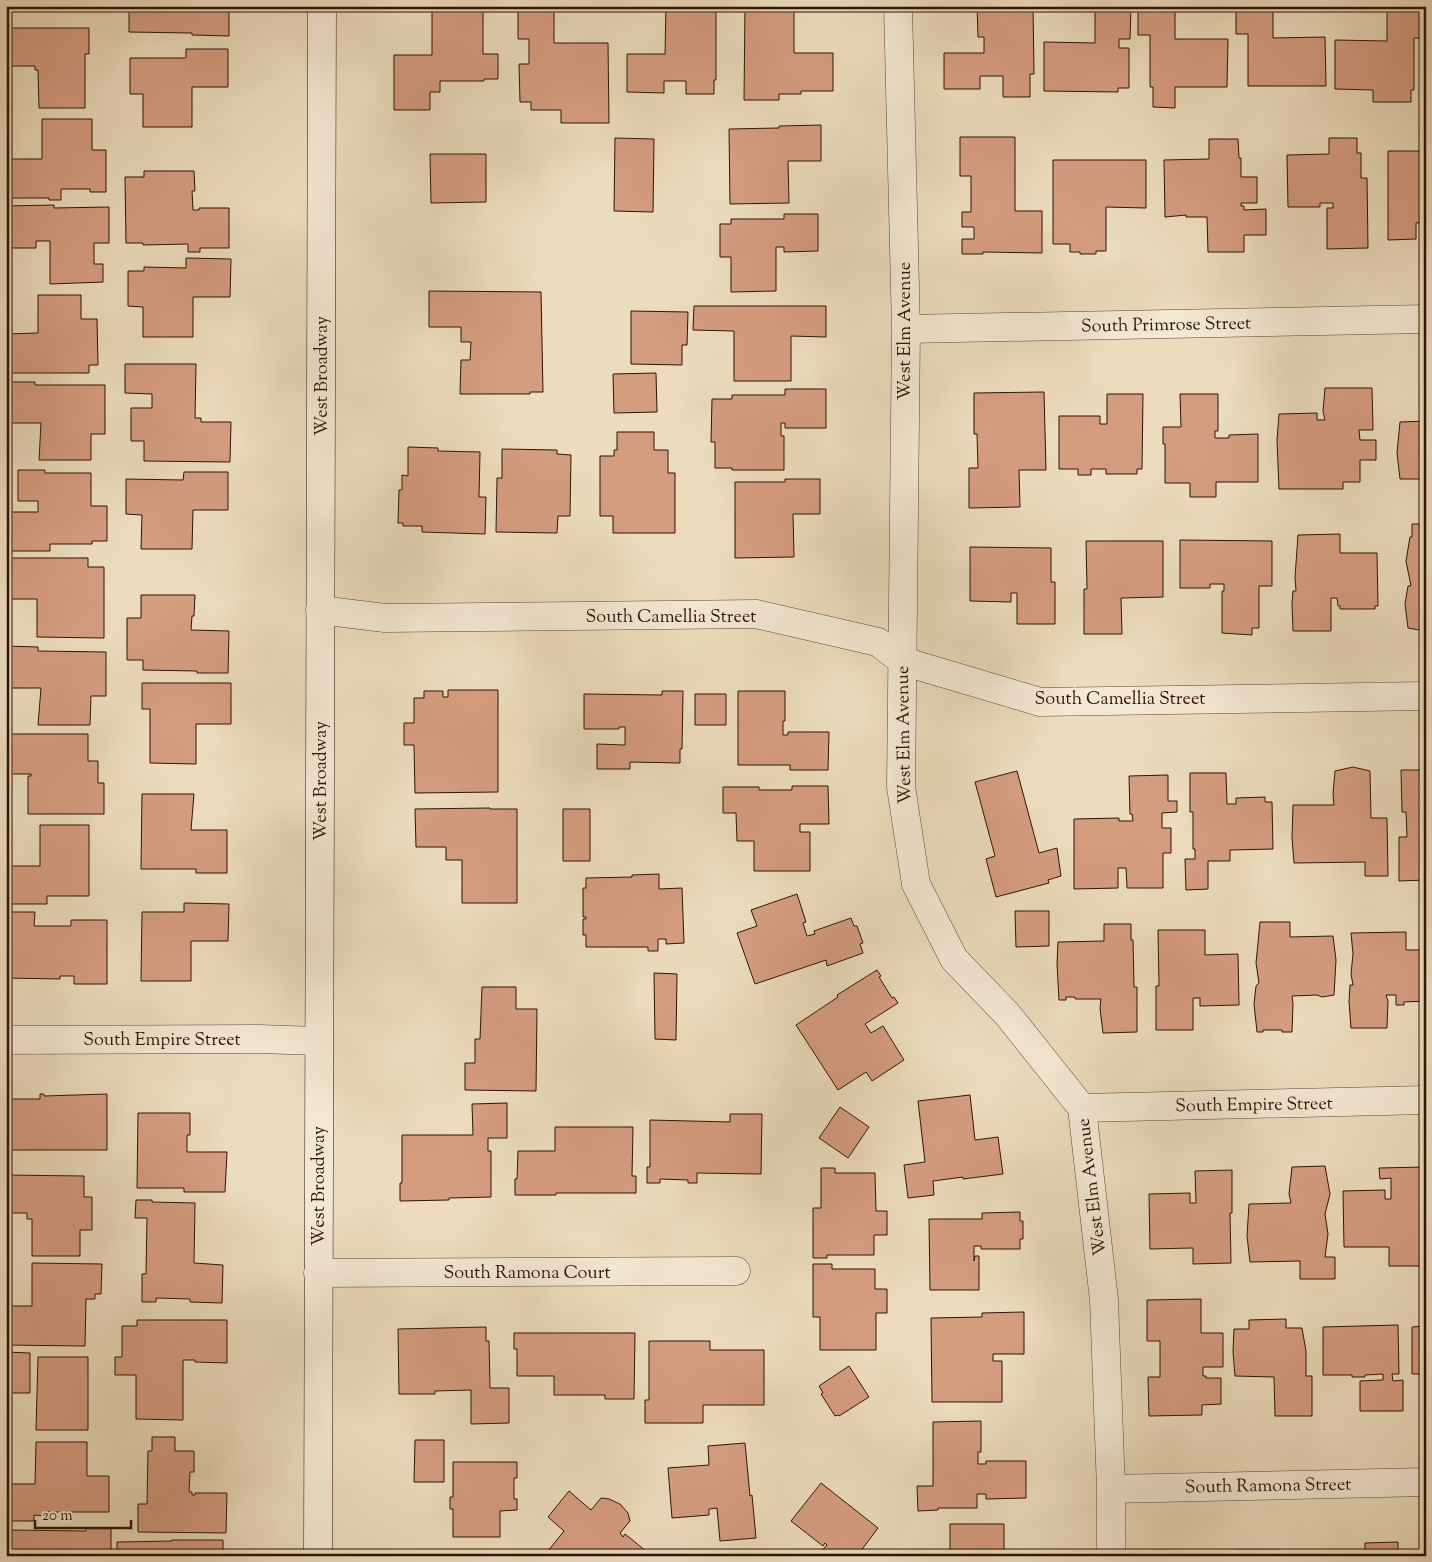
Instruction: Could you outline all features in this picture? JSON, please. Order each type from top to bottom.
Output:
[{"type":"street","name":"West Broadway","points":[[318,1556],[322,6]]},
{"type":"street","name":"West Elm Avenue","points":[[898,6],[906,329],[901,787],[916,884],[954,959],[1007,1014],[1082,1108],[1104,1300],[1111,1489],[1111,1556]]},
{"type":"street","name":"South Primrose Street","points":[[906,329],[1426,319]]},
{"type":"street","name":"South Camellia Street","points":[[320,610],[385,618],[756,614],[878,642],[902,661],[1040,702],[1426,696]]},
{"type":"street","name":"South Empire Street","points":[[6,1040],[259,1039],[318,1041]]},
{"type":"street","name":"South Empire Street","points":[[1082,1108],[1426,1100]]},
{"type":"street","name":"South Ramona Court","points":[[318,1273],[736,1271]]},
{"type":"street","name":"South Ramona Street","points":[[1111,1489],[1426,1482]]},
{"type":"building","points":[[81,6],[81,7],[6,7]]},
{"type":"building","points":[[129,6],[229,6],[229,36],[192,35],[192,33],[129,32]]},
{"type":"building","points":[[432,6],[483,6],[483,54],[498,54],[498,79],[484,79],[484,81],[440,81],[440,92],[430,92],[430,110],[394,110],[394,55],[432,55]]},
{"type":"building","points":[[518,6],[554,6],[554,43],[608,43],[609,123],[561,123],[561,110],[531,110],[531,102],[520,102],[519,64],[529,64],[529,39],[518,39]]},
{"type":"building","points":[[666,6],[716,6],[716,80],[714,80],[714,94],[686,94],[686,81],[664,81],[664,93],[627,92],[627,54],[665,54]]},
{"type":"building","points":[[745,6],[794,6],[794,53],[833,53],[833,91],[801,91],[801,94],[779,94],[779,100],[744,100]]},
{"type":"building","points":[[977,6],[1033,6],[1034,74],[1030,74],[1030,97],[1003,97],[1003,76],[980,76],[980,89],[944,89],[944,53],[984,53],[984,37],[978,37]]},
{"type":"building","points":[[1095,6],[1131,6],[1130,39],[1119,39],[1119,48],[1129,48],[1129,88],[1118,88],[1118,92],[1044,91],[1044,42],[1095,43]]},
{"type":"building","points":[[1138,6],[1175,6],[1175,39],[1228,39],[1227,87],[1175,87],[1175,108],[1153,107],[1153,87],[1150,87],[1150,35],[1138,35]]},
{"type":"building","points":[[1236,6],[1273,6],[1273,38],[1325,37],[1326,86],[1248,86],[1248,34],[1236,34]]},
{"type":"building","points":[[1387,6],[1424,6],[1424,38],[1414,38],[1414,90],[1411,90],[1411,102],[1373,102],[1373,90],[1335,89],[1335,40],[1387,41]]},
{"type":"building","points":[[6,28],[89,28],[89,54],[85,54],[85,108],[39,108],[38,70],[35,70],[35,66],[6,66]]},
{"type":"building","points":[[186,49],[228,49],[228,87],[192,87],[192,127],[143,127],[143,94],[130,94],[130,58],[186,58]]},
{"type":"building","points":[[42,119],[92,119],[92,150],[106,150],[106,192],[90,192],[90,189],[61,189],[61,200],[49,200],[49,198],[6,198],[6,159],[42,159]]},
{"type":"building","points":[[821,125],[821,161],[788,161],[789,203],[730,204],[729,129]]},
{"type":"building","points":[[960,137],[1015,137],[1015,211],[1042,211],[1042,253],[983,252],[983,254],[962,254],[962,239],[974,239],[974,227],[962,227],[962,212],[971,212],[971,176],[960,176]]},
{"type":"building","points":[[615,138],[654,139],[653,212],[614,211]]},
{"type":"building","points":[[1329,138],[1357,138],[1357,153],[1361,153],[1361,178],[1367,178],[1368,248],[1327,249],[1327,208],[1333,208],[1333,203],[1320,203],[1320,207],[1288,207],[1287,155],[1329,154]]},
{"type":"building","points":[[1209,139],[1238,139],[1241,177],[1257,177],[1257,203],[1241,203],[1241,206],[1244,206],[1244,210],[1266,209],[1266,235],[1244,235],[1244,252],[1208,252],[1207,217],[1186,217],[1186,215],[1165,217],[1164,160],[1209,159]]},
{"type":"building","points":[[1388,151],[1426,151],[1426,222],[1416,223],[1416,239],[1388,240]]},
{"type":"building","points":[[430,154],[486,154],[486,202],[431,203]]},
{"type":"building","points":[[1053,160],[1146,160],[1146,208],[1106,207],[1106,251],[1096,251],[1096,254],[1080,254],[1080,252],[1070,252],[1070,244],[1053,244]]},
{"type":"building","points":[[144,171],[194,171],[195,191],[192,191],[193,210],[199,210],[199,208],[229,208],[229,248],[200,248],[200,252],[188,252],[188,244],[143,245],[143,243],[126,243],[125,177],[144,177]]},
{"type":"building","points":[[54,205],[54,208],[109,207],[109,243],[94,243],[94,264],[103,264],[103,282],[50,284],[50,241],[36,241],[36,248],[6,248],[6,206]]},
{"type":"building","points":[[784,214],[818,214],[818,251],[784,252],[784,247],[776,247],[776,291],[731,292],[731,257],[720,257],[720,224],[731,224],[731,219],[784,219]]},
{"type":"building","points":[[186,258],[231,259],[230,297],[193,297],[193,337],[143,337],[143,307],[128,306],[128,271],[144,271],[144,267],[186,268]]},
{"type":"building","points":[[429,291],[541,292],[543,392],[530,392],[530,394],[460,394],[461,360],[470,360],[471,342],[461,342],[461,327],[429,327]]},
{"type":"building","points":[[38,295],[81,295],[81,319],[97,319],[98,365],[89,365],[89,373],[6,373],[6,334],[38,333]]},
{"type":"building","points":[[694,306],[826,306],[826,337],[791,336],[791,381],[734,381],[734,331],[693,330]]},
{"type":"building","points":[[631,311],[688,312],[687,345],[682,345],[682,365],[631,364]]},
{"type":"building","points":[[125,364],[196,364],[195,418],[201,418],[201,422],[231,422],[230,462],[144,461],[144,441],[131,441],[131,408],[152,408],[152,394],[125,393]]},
{"type":"building","points":[[656,373],[657,412],[614,413],[613,374]]},
{"type":"building","points":[[6,382],[35,382],[35,385],[105,385],[105,434],[91,434],[91,460],[39,460],[41,423],[6,423]]},
{"type":"building","points":[[1325,388],[1372,388],[1373,430],[1359,430],[1360,440],[1376,440],[1376,460],[1360,460],[1360,482],[1343,482],[1343,489],[1279,489],[1277,440],[1279,414],[1317,413],[1317,420],[1325,420],[1323,411]]},
{"type":"building","points":[[785,389],[826,389],[826,428],[785,428],[785,423],[781,423],[781,436],[784,436],[784,470],[732,470],[732,468],[715,468],[715,442],[711,442],[712,399],[732,399],[732,395],[785,395]]},
{"type":"building","points":[[1044,392],[1046,470],[1019,470],[1020,507],[969,508],[969,468],[978,468],[977,434],[974,434],[974,393]]},
{"type":"building","points":[[1107,394],[1143,394],[1142,469],[1137,469],[1137,474],[1106,474],[1106,469],[1091,469],[1091,475],[1078,475],[1078,469],[1059,469],[1059,416],[1100,416],[1100,424],[1107,424]]},
{"type":"building","points":[[1180,394],[1218,394],[1218,431],[1215,431],[1215,438],[1229,438],[1229,435],[1258,434],[1258,482],[1216,482],[1216,497],[1190,497],[1190,483],[1165,483],[1163,427],[1181,427]]},
{"type":"building","points":[[1426,421],[1426,479],[1400,479],[1397,453],[1400,422]]},
{"type":"building","points":[[617,432],[654,432],[654,450],[668,450],[668,473],[675,473],[675,533],[613,533],[613,516],[600,516],[600,456],[614,456],[614,450],[617,450]]},
{"type":"building","points":[[408,447],[438,448],[438,451],[480,452],[479,497],[486,497],[485,534],[422,532],[422,526],[403,526],[403,523],[398,523],[399,490],[402,490],[402,475],[408,476]]},
{"type":"building","points":[[502,449],[557,450],[557,454],[571,455],[570,516],[558,516],[557,533],[496,532],[497,478],[502,478]]},
{"type":"building","points":[[18,470],[45,470],[45,473],[91,473],[91,506],[107,506],[107,541],[92,541],[92,544],[50,544],[50,551],[6,551],[6,512],[38,512],[38,501],[18,501]]},
{"type":"building","points":[[184,472],[228,472],[228,510],[193,510],[192,549],[141,549],[142,515],[126,514],[126,479],[183,480]]},
{"type":"building","points":[[785,479],[820,479],[820,514],[793,514],[794,557],[735,558],[735,482],[785,482]]},
{"type":"building","points":[[1412,524],[1426,524],[1425,631],[1408,628],[1405,604],[1408,586],[1411,586],[1406,561],[1410,537],[1412,537]]},
{"type":"building","points":[[1340,534],[1340,553],[1377,553],[1378,606],[1375,606],[1375,609],[1340,609],[1337,598],[1331,598],[1331,631],[1293,631],[1292,604],[1293,591],[1296,591],[1298,535]]},
{"type":"building","points":[[1180,540],[1272,541],[1272,586],[1259,586],[1259,628],[1252,628],[1252,635],[1222,633],[1222,591],[1224,591],[1224,584],[1210,584],[1210,588],[1180,588]]},
{"type":"building","points":[[1086,541],[1163,541],[1163,597],[1121,598],[1122,634],[1084,634],[1084,589],[1087,589]]},
{"type":"building","points":[[970,547],[1051,548],[1051,582],[1055,582],[1055,624],[1017,624],[1017,593],[1011,593],[1011,602],[970,601]]},
{"type":"building","points":[[6,558],[88,558],[88,567],[104,567],[104,638],[37,637],[37,599],[6,599]]},
{"type":"building","points":[[141,595],[195,595],[191,630],[229,631],[228,673],[143,670],[143,660],[127,660],[127,618],[141,618]]},
{"type":"building","points":[[6,646],[38,647],[38,651],[106,652],[106,696],[91,696],[90,725],[38,725],[41,688],[6,688]]},
{"type":"building","points":[[142,683],[231,683],[231,724],[196,724],[196,764],[150,763],[150,709],[142,709]]},
{"type":"building","points":[[448,690],[498,690],[498,792],[415,793],[414,745],[404,745],[404,723],[414,723],[414,698],[424,698],[424,691],[443,691],[443,697],[448,697]]},
{"type":"building","points":[[662,691],[683,691],[680,763],[630,762],[630,769],[597,769],[597,744],[625,745],[625,727],[619,727],[619,729],[584,729],[584,694],[662,695]]},
{"type":"building","points":[[738,691],[785,691],[783,735],[788,735],[788,732],[829,732],[828,770],[790,770],[790,765],[738,765]]},
{"type":"building","points":[[695,694],[726,694],[726,725],[695,725]]},
{"type":"building","points":[[6,734],[88,734],[88,761],[98,761],[98,783],[104,783],[104,814],[28,814],[28,776],[31,776],[31,774],[6,774]]},
{"type":"building","points":[[1353,767],[1370,771],[1371,818],[1387,818],[1388,876],[1365,876],[1365,862],[1294,863],[1292,838],[1293,805],[1334,805],[1335,771]]},
{"type":"building","points":[[1401,770],[1426,770],[1426,880],[1399,881],[1399,837],[1407,837],[1406,812],[1402,812]]},
{"type":"building","points":[[1017,771],[1039,853],[1057,848],[1061,876],[1048,880],[1049,883],[996,897],[986,859],[995,856],[975,782]]},
{"type":"building","points":[[1190,773],[1226,773],[1227,804],[1236,804],[1236,798],[1265,797],[1265,802],[1272,802],[1273,849],[1230,850],[1230,861],[1208,861],[1208,889],[1186,890],[1185,859],[1195,859],[1195,849],[1193,849],[1193,812],[1190,812]]},
{"type":"building","points":[[1168,775],[1168,801],[1177,801],[1177,812],[1162,813],[1162,828],[1171,828],[1171,853],[1163,853],[1163,888],[1127,888],[1126,868],[1118,868],[1118,888],[1074,889],[1074,819],[1119,818],[1119,821],[1133,821],[1132,814],[1130,814],[1129,776]]},
{"type":"building","points":[[792,786],[828,786],[829,824],[800,824],[800,832],[810,832],[810,871],[754,871],[754,841],[737,841],[736,813],[723,813],[723,787],[759,787],[759,790],[792,790]]},
{"type":"building","points":[[142,794],[194,794],[191,830],[227,830],[227,873],[196,873],[196,869],[141,869]]},
{"type":"building","points":[[415,809],[517,809],[517,903],[462,903],[462,860],[446,860],[446,847],[416,847]]},
{"type":"building","points":[[563,809],[590,809],[590,861],[563,861]]},
{"type":"building","points":[[40,825],[89,825],[89,896],[47,896],[47,904],[6,904],[6,866],[40,866]]},
{"type":"building","points":[[659,874],[659,889],[682,888],[684,943],[666,944],[666,939],[658,939],[658,951],[648,951],[648,947],[586,947],[586,935],[583,935],[583,919],[586,919],[586,917],[583,917],[583,888],[586,888],[586,878],[632,877],[632,875]]},
{"type":"building","points":[[797,894],[806,922],[803,923],[807,936],[815,934],[814,931],[851,918],[854,926],[857,926],[863,943],[860,944],[863,953],[827,966],[826,960],[755,984],[737,933],[757,926],[751,910]]},
{"type":"building","points":[[184,903],[229,904],[228,941],[191,941],[191,981],[141,981],[142,912],[184,912]]},
{"type":"building","points":[[1015,911],[1049,911],[1049,946],[1016,947]]},
{"type":"building","points":[[6,912],[35,912],[34,926],[71,926],[71,920],[107,920],[107,984],[74,984],[74,976],[60,976],[60,979],[6,978]]},
{"type":"building","points":[[1260,922],[1290,922],[1290,937],[1333,936],[1336,960],[1334,995],[1322,997],[1317,995],[1292,996],[1292,1032],[1263,1030],[1263,1032],[1257,1032],[1254,1004],[1256,986],[1259,983],[1256,963]]},
{"type":"building","points":[[1104,924],[1131,924],[1134,987],[1137,987],[1137,1032],[1103,1033],[1100,1008],[1101,999],[1066,997],[1066,1000],[1059,1000],[1058,942],[1104,941]]},
{"type":"building","points":[[1158,930],[1205,930],[1205,955],[1238,954],[1239,1005],[1200,1006],[1200,998],[1193,998],[1193,1030],[1156,1030],[1156,986],[1159,986]]},
{"type":"building","points":[[1406,932],[1406,950],[1426,950],[1426,1001],[1404,1002],[1404,1005],[1396,1005],[1396,995],[1386,995],[1388,1001],[1387,1028],[1351,1028],[1349,1001],[1350,985],[1353,985],[1351,974],[1353,954],[1351,933]]},
{"type":"building","points":[[877,970],[881,976],[879,977],[892,998],[894,997],[898,1003],[865,1024],[871,1033],[883,1026],[904,1060],[872,1081],[866,1072],[838,1090],[796,1025],[838,997],[837,995]]},
{"type":"building","points":[[654,973],[677,974],[676,1040],[655,1039]]},
{"type":"building","points":[[482,987],[516,987],[516,1009],[537,1009],[536,1091],[465,1090],[465,1063],[475,1063],[475,1039],[480,1039]]},
{"type":"building","points":[[40,1094],[44,1094],[44,1096],[107,1094],[107,1150],[6,1150],[6,1099],[40,1099]]},
{"type":"building","points":[[970,1095],[975,1140],[998,1137],[1003,1174],[933,1181],[934,1195],[908,1198],[904,1165],[925,1162],[918,1101]]},
{"type":"building","points":[[507,1103],[507,1138],[488,1138],[488,1151],[491,1151],[491,1197],[400,1201],[402,1135],[473,1135],[472,1104]]},
{"type":"building","points":[[840,1107],[869,1127],[848,1158],[819,1138]]},
{"type":"building","points":[[138,1113],[190,1113],[190,1135],[187,1135],[187,1152],[227,1152],[225,1192],[184,1192],[184,1188],[137,1188]]},
{"type":"building","points":[[730,1114],[762,1114],[761,1174],[697,1173],[697,1183],[688,1183],[688,1180],[660,1179],[660,1183],[647,1183],[647,1167],[650,1167],[650,1120],[730,1122]]},
{"type":"building","points":[[555,1127],[633,1127],[632,1176],[636,1176],[636,1193],[515,1195],[518,1151],[555,1151]]},
{"type":"building","points":[[1325,1166],[1330,1194],[1325,1214],[1328,1234],[1325,1257],[1335,1257],[1335,1279],[1300,1279],[1300,1261],[1250,1262],[1247,1236],[1249,1204],[1291,1203],[1289,1194],[1292,1167]]},
{"type":"building","points":[[1426,1167],[1426,1266],[1389,1266],[1389,1247],[1344,1247],[1343,1191],[1385,1190],[1385,1199],[1391,1199],[1391,1178],[1380,1179],[1379,1168]]},
{"type":"building","points":[[821,1168],[835,1168],[835,1173],[875,1173],[876,1211],[887,1211],[887,1235],[874,1235],[874,1255],[827,1255],[827,1258],[813,1258],[813,1208],[821,1208]]},
{"type":"building","points":[[1232,1170],[1232,1213],[1230,1213],[1231,1263],[1193,1264],[1193,1248],[1150,1249],[1149,1194],[1190,1193],[1190,1203],[1196,1203],[1195,1171]]},
{"type":"building","points":[[6,1175],[84,1176],[84,1197],[92,1197],[92,1230],[80,1230],[80,1256],[32,1256],[32,1219],[27,1219],[27,1213],[6,1213]]},
{"type":"building","points":[[136,1200],[195,1203],[194,1263],[223,1265],[222,1303],[190,1302],[190,1299],[156,1298],[156,1302],[142,1302],[142,1274],[146,1274],[147,1218],[135,1218]]},
{"type":"building","points":[[1020,1212],[1020,1221],[1023,1221],[1023,1239],[1020,1239],[1020,1249],[981,1249],[981,1246],[974,1246],[974,1261],[975,1256],[979,1256],[979,1290],[930,1290],[929,1219],[982,1219],[982,1213]]},
{"type":"building","points":[[32,1263],[102,1264],[101,1294],[95,1294],[95,1299],[86,1299],[85,1346],[6,1345],[6,1306],[32,1306]]},
{"type":"building","points":[[813,1264],[832,1264],[832,1269],[875,1269],[875,1289],[887,1289],[887,1313],[876,1313],[876,1350],[820,1350],[820,1317],[813,1317]]},
{"type":"building","points":[[1201,1299],[1201,1333],[1223,1333],[1223,1367],[1203,1367],[1203,1376],[1206,1376],[1206,1378],[1221,1378],[1221,1404],[1202,1405],[1202,1415],[1149,1416],[1148,1377],[1160,1377],[1160,1341],[1147,1341],[1147,1300]]},
{"type":"building","points":[[1024,1312],[1024,1354],[993,1354],[993,1361],[1002,1361],[1002,1402],[932,1402],[931,1318],[982,1317],[982,1313]]},
{"type":"building","points":[[1425,1312],[1426,1374],[1412,1374],[1412,1327],[1425,1326]]},
{"type":"building","points":[[1286,1319],[1286,1328],[1302,1328],[1306,1351],[1306,1376],[1312,1376],[1312,1416],[1275,1416],[1274,1377],[1235,1376],[1234,1329],[1249,1329],[1249,1320]]},
{"type":"building","points":[[137,1320],[227,1320],[227,1363],[183,1360],[183,1420],[136,1419],[136,1375],[115,1375],[115,1357],[122,1357],[122,1326],[137,1326]]},
{"type":"building","points":[[1398,1325],[1399,1374],[1392,1374],[1393,1381],[1403,1380],[1403,1411],[1360,1411],[1360,1381],[1383,1380],[1383,1374],[1365,1375],[1365,1377],[1323,1375],[1323,1327]]},
{"type":"building","points":[[486,1327],[486,1341],[489,1341],[490,1388],[509,1388],[509,1423],[471,1424],[471,1390],[435,1391],[435,1394],[399,1394],[398,1329]]},
{"type":"building","points":[[514,1333],[635,1333],[634,1399],[605,1399],[605,1395],[554,1395],[554,1376],[517,1376],[517,1349],[514,1349]]},
{"type":"building","points":[[649,1341],[710,1341],[710,1350],[764,1350],[764,1405],[703,1405],[703,1423],[645,1423],[645,1400],[649,1400]]},
{"type":"building","points":[[6,1352],[30,1353],[30,1393],[6,1393]]},
{"type":"building","points":[[38,1357],[88,1357],[88,1430],[36,1430]]},
{"type":"building","points":[[849,1366],[869,1397],[839,1416],[835,1416],[821,1394],[823,1393],[819,1386]]},
{"type":"building","points":[[981,1421],[981,1452],[978,1452],[978,1464],[986,1464],[986,1461],[1026,1461],[1026,1498],[986,1499],[986,1494],[977,1494],[977,1508],[938,1508],[938,1510],[918,1511],[917,1486],[933,1486],[933,1422]]},
{"type":"building","points":[[152,1437],[175,1437],[175,1451],[194,1451],[194,1472],[190,1472],[189,1492],[192,1492],[192,1495],[195,1495],[195,1493],[227,1493],[226,1533],[138,1532],[138,1504],[147,1504],[148,1451],[152,1451]]},
{"type":"building","points":[[415,1440],[444,1440],[444,1482],[414,1482]]},
{"type":"building","points":[[36,1442],[87,1442],[87,1476],[109,1476],[109,1512],[46,1512],[46,1516],[34,1515],[34,1521],[6,1521],[6,1484],[35,1484]]},
{"type":"building","points":[[745,1443],[756,1538],[720,1541],[717,1508],[709,1509],[709,1515],[672,1518],[668,1468],[709,1465],[708,1446]]},
{"type":"building","points":[[453,1462],[517,1462],[517,1478],[514,1478],[514,1499],[517,1499],[517,1510],[500,1511],[500,1537],[453,1537],[453,1509],[450,1509],[450,1497],[453,1497]]},
{"type":"building","points":[[821,1483],[878,1528],[857,1556],[817,1556],[827,1545],[825,1543],[823,1546],[791,1521]]},
{"type":"building","points":[[569,1491],[591,1510],[601,1498],[620,1504],[628,1513],[630,1521],[620,1533],[623,1537],[625,1534],[652,1556],[544,1556],[564,1531],[548,1517]]},
{"type":"building","points":[[950,1524],[1004,1524],[1004,1556],[950,1556]]},
{"type":"building","points":[[86,1528],[111,1528],[111,1556],[6,1556],[6,1530],[86,1531]]},
{"type":"building","points":[[223,1540],[223,1556],[117,1556],[117,1542]]},
{"type":"building","points":[[1398,1542],[1398,1556],[1365,1556],[1365,1543]]},
{"type":"building","points":[[1154,1550],[1219,1551],[1219,1556],[1154,1556]]},
{"type":"building","points":[[1235,1550],[1278,1550],[1278,1556],[1235,1556]]}]
